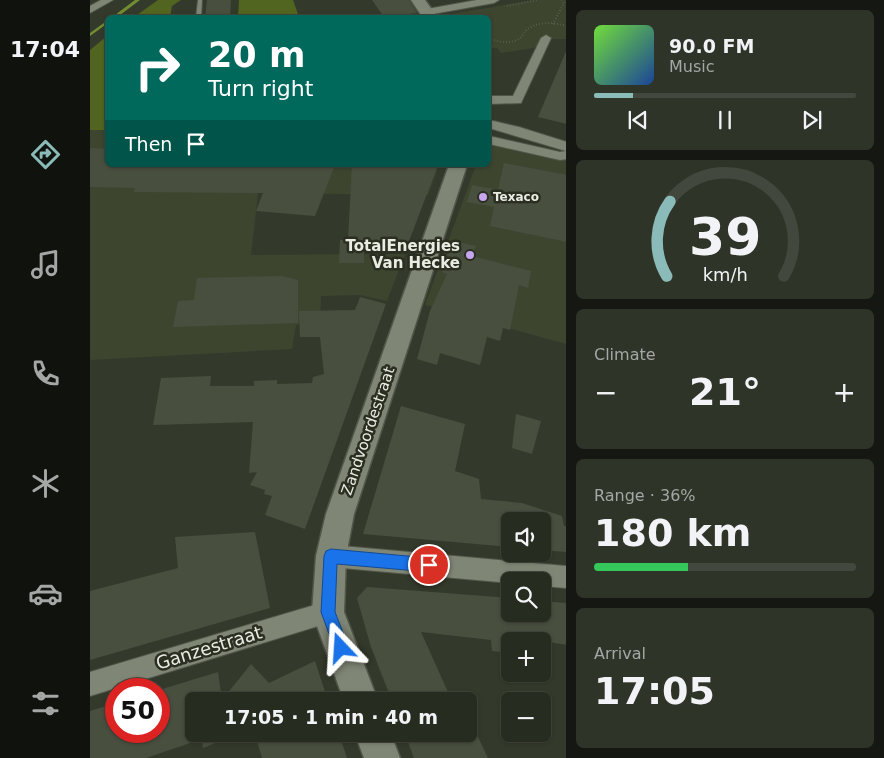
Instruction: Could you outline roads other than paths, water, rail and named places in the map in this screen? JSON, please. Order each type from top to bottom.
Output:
[{"type":"main road","points":[[418,0],[429,15]]},
{"type":"main road","name":"Zandvoordestraat","points":[[358,692],[328,612],[331,556],[340,514],[457,167]]},
{"type":"main road","points":[[376,742],[382,758]]},
{"type":"street","points":[[90,10],[108,0]]},
{"type":"street","points":[[429,15],[494,0]]},
{"type":"street","points":[[491,100],[517,100],[546,38]]},
{"type":"street","points":[[491,124],[515,130],[566,147]]},
{"type":"street","points":[[491,140],[560,156],[566,155]]},
{"type":"street","points":[[331,556],[566,577]]},
{"type":"street","name":"Ganzestraat","points":[[90,684],[328,612]]},
{"type":"lane","points":[[198,15],[200,0]]},
{"type":"waterway","points":[[117,15],[138,0]]},
{"type":"waterway","points":[[90,35],[105,23]]},
{"type":"place","name":"Texaco","points":[[483,197]]},
{"type":"place","name":"TotalEnergies Van Hecke","points":[[470,255]]}]
